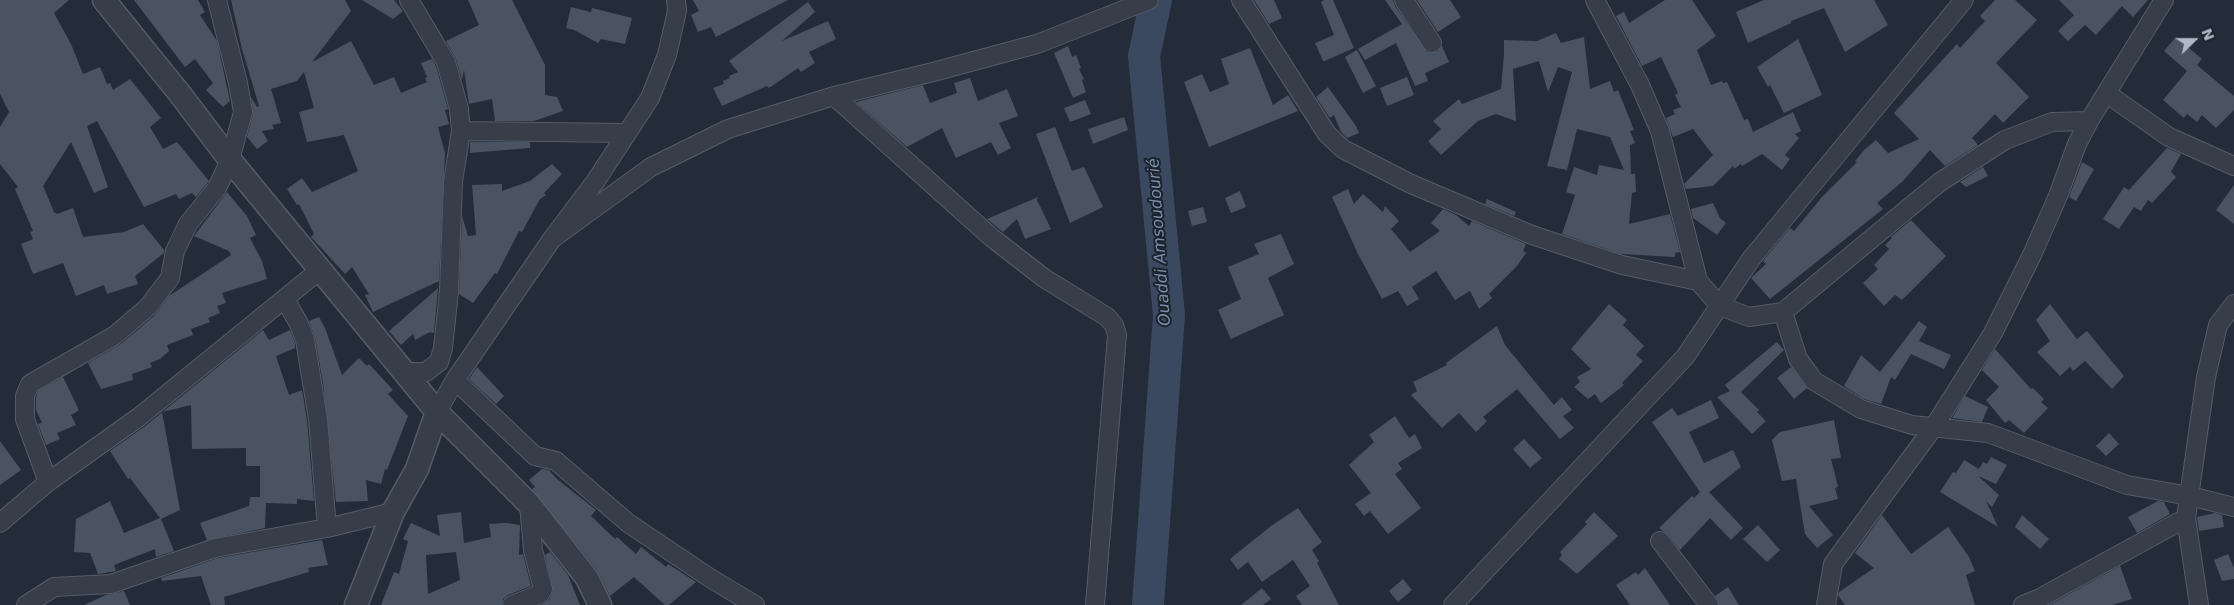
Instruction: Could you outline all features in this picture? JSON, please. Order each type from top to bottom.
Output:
[{"type":"street","points":[[104,0],[180,94],[230,160],[437,412],[529,504],[588,578],[600,605]]},
{"type":"street","points":[[48,482],[25,419],[25,396],[30,384],[114,336],[148,307],[170,278],[175,251],[188,224],[218,188],[230,160],[242,112],[238,82],[217,0]]},
{"type":"street","points":[[405,372],[426,372],[439,362],[443,348],[449,291],[453,182],[461,131],[459,109],[446,62],[409,0]]},
{"type":"street","points":[[356,605],[393,512],[417,469],[437,412],[455,380],[552,238],[595,182],[650,98],[667,55],[676,11],[676,0]]},
{"type":"street","points":[[552,238],[651,167],[728,129],[834,96],[1037,44],[1150,0]]},
{"type":"street","points":[[1241,0],[1327,134],[1343,149],[1411,184],[1532,235],[1622,265],[1698,281]]},
{"type":"street","points":[[1404,0],[1432,43]]},
{"type":"street","points":[[1595,0],[1640,85],[1660,131],[1698,281],[1720,306],[1749,317],[1783,312],[1940,182],[2005,140],[2052,122],[2089,121]]},
{"type":"street","points":[[1453,605],[1685,357],[1751,259],[1964,0]]},
{"type":"street","points":[[1826,605],[1833,564],[1932,428],[1997,325],[2031,257],[2077,144],[2089,121],[2164,0]]},
{"type":"street","points":[[2106,93],[2169,137],[2234,166]]},
{"type":"street","points":[[834,96],[991,237],[1044,278],[1107,317],[1114,325],[1117,335],[1095,605]]},
{"type":"street","points":[[461,131],[626,134]]},
{"type":"street","points":[[0,523],[48,482],[139,417],[321,269]]},
{"type":"street","points":[[285,299],[299,324],[305,340],[318,419],[327,528]]},
{"type":"street","points":[[2199,605],[2186,518],[2210,360],[2218,325],[2234,304]]},
{"type":"street","points":[[1783,312],[1798,359],[1814,382],[1861,409],[1912,425],[1988,433],[2127,484],[2190,496],[2234,508]]},
{"type":"street","points":[[455,380],[535,456],[556,461],[628,523],[710,578],[755,605]]},
{"type":"street","points":[[512,605],[540,594],[543,589],[533,550],[529,504]]},
{"type":"street","points":[[26,605],[54,587],[111,584],[215,548],[327,528],[393,512]]},
{"type":"street","points":[[2023,605],[2040,598],[2186,518]]},
{"type":"street","points":[[1660,542],[1710,605]]},
{"type":"building","points":[[0,0],[69,0],[54,13],[71,44],[83,74],[100,67],[107,84],[110,83],[113,90],[130,79],[161,118],[150,127],[163,149],[177,142],[209,181],[196,197],[192,193],[179,199],[176,194],[144,207],[97,121],[87,126],[108,187],[94,193],[71,142],[43,186],[54,212],[57,214],[73,208],[83,237],[124,232],[143,224],[164,250],[164,253],[135,276],[138,284],[107,294],[104,285],[76,296],[63,263],[33,274],[21,244],[33,239],[30,232],[33,231],[15,189],[18,187],[0,164],[0,127],[9,112],[0,94]]},
{"type":"building","points":[[134,0],[198,0],[205,12],[200,15],[217,41],[230,101],[223,107],[206,90],[213,83],[195,59],[185,67]]},
{"type":"building","points":[[231,0],[345,0],[351,11],[312,62],[351,41],[374,85],[394,77],[401,93],[427,82],[425,78],[427,77],[421,63],[432,59],[436,66],[448,109],[445,110],[449,124],[438,127],[445,153],[439,281],[373,312],[365,295],[369,294],[352,267],[345,274],[311,237],[314,234],[299,204],[297,205],[287,189],[302,178],[312,192],[358,171],[344,135],[307,142],[299,112],[314,108],[304,72],[297,81],[271,89],[281,123],[272,125],[274,129],[262,131],[268,141],[257,149],[247,137],[253,114],[251,97],[257,107],[259,106],[242,49]]},
{"type":"building","points":[[362,0],[394,0],[403,11],[393,19]]},
{"type":"building","points":[[468,0],[512,0],[545,65],[545,95],[557,97],[563,111],[534,121],[495,121],[492,99],[469,104],[464,70],[462,80],[456,59],[446,41],[479,25]]},
{"type":"building","points":[[693,0],[788,0],[716,37],[711,27],[698,32],[691,15],[699,11]]},
{"type":"building","points":[[1254,0],[1274,0],[1282,18],[1269,24]]},
{"type":"building","points":[[1333,0],[1354,48],[1323,61],[1315,43],[1334,35],[1321,2]]},
{"type":"building","points":[[1385,0],[1393,0],[1395,6],[1427,52],[1437,52],[1442,46],[1449,62],[1425,73],[1428,81],[1415,86],[1396,43],[1365,60],[1358,49],[1402,24]]},
{"type":"building","points":[[1417,0],[1450,0],[1461,17],[1438,32]]},
{"type":"building","points":[[1665,0],[1692,0],[1716,36],[1697,50],[1711,85],[1722,81],[1723,83],[1727,82],[1744,120],[1748,119],[1753,132],[1793,112],[1801,131],[1795,134],[1799,138],[1785,155],[1790,159],[1782,170],[1762,154],[1742,166],[1741,164],[1734,169],[1733,166],[1713,186],[1686,189],[1684,184],[1713,155],[1693,129],[1673,137],[1666,118],[1675,114],[1673,110],[1681,107],[1675,95],[1678,93],[1661,57],[1642,66],[1616,16],[1624,12],[1629,23]]},
{"type":"building","points":[[1764,0],[1874,0],[1888,25],[1845,52],[1824,8],[1791,21],[1791,23],[1748,43],[1736,12]]},
{"type":"building","points":[[1995,0],[2015,0],[2037,20],[1996,63],[2029,97],[2003,123],[1995,114],[1972,138],[1978,145],[1945,166],[1930,150],[1903,181],[1877,203],[1883,209],[1770,299],[1751,278],[1766,264],[1763,261],[1790,228],[1794,231],[1822,197],[1857,162],[1855,161],[1864,150],[1876,140],[1888,153],[1919,139],[1894,113],[1957,44],[1960,48],[1985,21],[1980,16]]},
{"type":"building","points":[[2059,0],[2148,0],[2133,17],[2122,6],[2096,35],[2085,25],[2068,41],[2058,31],[2074,15]]},
{"type":"building","points":[[808,2],[815,12],[782,41],[828,21],[836,39],[809,52],[815,63],[801,72],[798,68],[769,88],[767,86],[722,106],[713,88],[724,84],[723,81],[738,72],[729,61]]},
{"type":"building","points":[[571,7],[591,12],[592,8],[632,18],[625,44],[601,39],[598,43],[574,30],[566,28]]},
{"type":"building","points":[[1556,33],[1561,43],[1584,37],[1590,89],[1610,81],[1614,92],[1618,90],[1634,130],[1630,131],[1635,143],[1630,145],[1631,174],[1635,174],[1636,192],[1632,193],[1629,224],[1670,214],[1680,252],[1675,253],[1675,257],[1621,254],[1562,234],[1575,195],[1566,192],[1574,167],[1597,175],[1599,165],[1624,170],[1610,137],[1577,129],[1567,170],[1547,166],[1572,72],[1558,67],[1548,92],[1539,61],[1513,69],[1516,121],[1496,114],[1478,121],[1441,155],[1428,141],[1441,129],[1433,121],[1459,99],[1462,104],[1501,89],[1504,40],[1537,41]]},
{"type":"building","points":[[2176,37],[2202,59],[2197,65],[2234,96],[2234,110],[2216,128],[2202,115],[2197,122],[2187,114],[2184,118],[2163,100],[2187,71],[2164,51]]},
{"type":"building","points":[[1798,39],[1822,95],[1784,113],[1770,85],[1768,87],[1757,67]]},
{"type":"building","points":[[1068,46],[1072,57],[1076,55],[1086,92],[1073,98],[1054,53]]},
{"type":"building","points":[[1250,48],[1273,105],[1288,95],[1298,111],[1209,147],[1184,82],[1202,74],[1210,92],[1229,84],[1221,59]]},
{"type":"building","points":[[1357,50],[1376,86],[1363,93],[1345,57]]},
{"type":"building","points":[[1407,77],[1414,95],[1387,106],[1380,88]]},
{"type":"building","points":[[970,78],[978,101],[1007,89],[1018,116],[999,123],[1011,148],[998,155],[991,142],[956,158],[942,128],[907,147],[856,102],[923,85],[930,103],[957,93],[954,83]]},
{"type":"building","points":[[1328,87],[1359,133],[1347,138],[1341,132],[1334,115],[1330,118],[1316,97]]},
{"type":"building","points":[[1085,100],[1091,114],[1070,122],[1064,108]]},
{"type":"building","points":[[1124,117],[1128,130],[1093,144],[1088,129]]},
{"type":"building","points":[[1055,127],[1072,171],[1084,167],[1103,207],[1070,223],[1036,134]]},
{"type":"building","points":[[470,142],[530,142],[530,148],[470,153]]},
{"type":"building","points":[[2167,148],[2181,154],[2171,172],[2176,177],[2152,203],[2148,200],[2141,211],[2134,207],[2119,229],[2103,219],[2124,187],[2129,190]]},
{"type":"building","points":[[2082,162],[2094,169],[2076,201],[2069,197]]},
{"type":"building","points":[[552,164],[562,174],[544,193],[546,195],[540,199],[522,232],[519,231],[497,274],[495,273],[473,303],[459,294],[462,216],[468,236],[476,235],[472,185],[502,184],[502,191],[530,181]]},
{"type":"building","points":[[1983,167],[1988,176],[1966,187],[1960,182]]},
{"type":"building","points":[[2234,185],[2234,224],[2216,210]]},
{"type":"building","points":[[1348,189],[1354,204],[1363,194],[1383,212],[1385,206],[1399,221],[1391,229],[1410,252],[1440,231],[1431,223],[1443,209],[1456,215],[1469,226],[1472,221],[1526,244],[1523,251],[1526,253],[1517,266],[1489,294],[1492,298],[1479,309],[1470,291],[1455,300],[1436,271],[1412,287],[1419,299],[1407,306],[1398,291],[1382,299],[1357,252],[1332,197]]},
{"type":"building","points":[[1240,191],[1246,207],[1231,213],[1225,198]]},
{"type":"building","points":[[227,192],[247,216],[256,235],[250,238],[262,261],[267,279],[222,293],[226,303],[217,306],[220,313],[208,318],[210,322],[191,329],[193,335],[167,345],[169,351],[160,359],[150,363],[152,367],[132,374],[133,380],[101,389],[88,363],[121,344],[155,315],[169,296],[231,255],[229,251],[194,236]]},
{"type":"building","points":[[1038,197],[1037,200],[1051,229],[1025,239],[1017,219],[1003,232],[987,219]]},
{"type":"building","points":[[1487,199],[1516,212],[1514,216],[1485,204]]},
{"type":"building","points":[[1713,203],[1720,218],[1726,223],[1717,235],[1693,218],[1691,209]]},
{"type":"building","points":[[1203,207],[1207,222],[1192,226],[1188,211]]},
{"type":"building","points":[[1911,220],[1946,256],[1902,300],[1895,295],[1884,306],[1863,283],[1878,269],[1874,265],[1889,249],[1885,245],[1891,237]]},
{"type":"building","points":[[1281,234],[1294,264],[1268,278],[1284,315],[1231,339],[1218,310],[1241,299],[1228,267],[1259,254],[1254,244]]},
{"type":"building","points":[[438,288],[434,333],[430,332],[415,340],[413,334],[401,345],[389,331]]},
{"type":"building","points":[[1609,304],[1627,320],[1623,325],[1644,346],[1636,355],[1643,361],[1622,383],[1624,385],[1601,403],[1595,394],[1588,399],[1574,387],[1580,382],[1577,377],[1591,369],[1571,349]]},
{"type":"building","points":[[2050,304],[2077,339],[2087,331],[2124,376],[2112,389],[2085,361],[2073,371],[2070,367],[2060,376],[2037,352],[2050,341],[2036,320]]},
{"type":"building","points":[[319,317],[325,328],[342,375],[359,358],[367,366],[369,364],[393,390],[388,394],[408,416],[387,470],[385,469],[381,484],[366,480],[368,501],[336,502],[323,383],[315,338],[309,321]]},
{"type":"building","points":[[1919,321],[1927,327],[1919,341],[1951,355],[1944,369],[1911,354],[1895,380],[1891,377],[1881,404],[1864,399],[1844,386],[1861,355],[1880,372]]},
{"type":"building","points":[[1497,326],[1505,345],[1554,405],[1562,397],[1572,410],[1563,416],[1574,428],[1560,439],[1517,389],[1483,417],[1487,421],[1476,432],[1459,413],[1442,428],[1411,395],[1417,391],[1413,382],[1447,365],[1446,363]]},
{"type":"building","points":[[263,330],[269,340],[290,330],[295,348],[276,356],[289,395],[302,390],[307,420],[314,501],[297,499],[297,504],[266,503],[265,528],[207,540],[200,523],[249,506],[250,497],[260,497],[260,466],[246,466],[246,448],[192,449],[191,405],[163,412]]},
{"type":"building","points":[[1777,342],[1784,350],[1741,392],[1759,410],[1757,412],[1766,421],[1752,434],[1717,397],[1730,391],[1725,385]]},
{"type":"building","points":[[1995,349],[2031,389],[2033,388],[2044,399],[2041,402],[2048,408],[2024,433],[2009,420],[2005,423],[1986,400],[1999,387],[1982,370]]},
{"type":"building","points":[[477,367],[504,396],[496,404],[469,379]]},
{"type":"building","points":[[1791,367],[1807,388],[1794,399],[1777,378]]},
{"type":"building","points":[[63,377],[78,408],[78,411],[71,415],[76,425],[57,433],[60,439],[46,445],[38,424],[42,423],[36,410],[36,398],[38,391]]},
{"type":"building","points":[[1965,396],[1988,407],[1982,422],[1952,418]]},
{"type":"building","points":[[1711,400],[1719,418],[1689,432],[1704,463],[1733,450],[1741,467],[1709,492],[1743,528],[1731,540],[1710,518],[1680,550],[1668,535],[1659,528],[1692,496],[1694,498],[1700,492],[1652,422],[1672,408],[1678,416]]},
{"type":"building","points":[[162,412],[180,510],[161,519],[174,551],[156,557],[155,549],[114,565],[116,571],[98,574],[90,553],[74,552],[76,519],[110,501],[124,533],[160,518],[130,478],[128,479],[110,451]]},
{"type":"building","points":[[1395,416],[1409,438],[1415,434],[1422,448],[1398,463],[1402,469],[1395,474],[1421,508],[1388,534],[1370,511],[1364,516],[1355,504],[1371,493],[1349,465],[1374,442],[1369,435]]},
{"type":"building","points":[[1834,420],[1841,458],[1831,459],[1838,487],[1835,488],[1838,499],[1809,506],[1833,535],[1817,548],[1805,534],[1796,479],[1782,481],[1772,440],[1780,432]]},
{"type":"building","points":[[2109,433],[2119,444],[2106,456],[2096,446]]},
{"type":"building","points":[[1524,439],[1542,458],[1530,468],[1513,449]]},
{"type":"building","points":[[0,441],[21,470],[0,485]]},
{"type":"building","points":[[1991,457],[2007,465],[1996,484],[1978,476],[1999,495],[1992,507],[1986,501],[1998,527],[1940,492],[1953,472],[1956,473],[1964,460],[1979,469],[1983,462],[1987,464]]},
{"type":"building","points":[[542,469],[549,470],[557,479],[596,510],[591,516],[615,539],[617,537],[636,554],[641,547],[666,567],[668,564],[696,582],[669,605],[665,605],[634,577],[610,596],[597,570],[532,489],[535,487],[529,480]]},
{"type":"building","points":[[2158,501],[2164,502],[2170,514],[2137,533],[2128,517]]},
{"type":"building","points":[[1298,508],[1322,542],[1312,550],[1339,605],[1302,605],[1296,596],[1310,586],[1293,560],[1262,582],[1248,562],[1238,570],[1230,559],[1271,526]]},
{"type":"building","points":[[461,512],[464,543],[491,537],[489,524],[506,523],[520,525],[519,555],[523,554],[531,586],[508,595],[503,599],[502,605],[381,605],[394,572],[399,574],[408,541],[403,539],[411,523],[440,536],[437,515]],"holes":[[[456,552],[460,580],[428,594],[426,555]]]},
{"type":"building","points":[[1594,512],[1618,536],[1577,574],[1559,559],[1562,555],[1560,552],[1587,524],[1585,522]]},
{"type":"building","points":[[2215,513],[2222,515],[2224,527],[2199,531],[2197,517]]},
{"type":"building","points":[[1882,515],[1911,554],[1948,527],[1969,557],[1975,571],[1966,575],[1975,605],[1845,605],[1838,595],[1839,592],[1874,568],[1855,553]]},
{"type":"building","points":[[2022,515],[2049,539],[2040,549],[2015,527]]},
{"type":"building","points":[[1758,525],[1780,550],[1767,562],[1743,539]]},
{"type":"building","points":[[322,540],[328,565],[308,568],[309,572],[224,597],[225,605],[211,605],[201,576],[162,581],[161,578],[218,558]]},
{"type":"building","points":[[550,552],[568,575],[580,605],[541,605],[549,600],[553,591],[545,555]]},
{"type":"building","points":[[2228,554],[2234,568],[2234,579],[2222,581],[2214,560]]},
{"type":"building","points":[[2120,566],[2132,599],[2112,605],[2049,605]]},
{"type":"building","points":[[1645,568],[1670,605],[1630,605],[1616,585],[1636,572],[1638,575]]},
{"type":"building","points":[[1403,579],[1412,590],[1398,602],[1389,591]]},
{"type":"building","points":[[1728,587],[1739,605],[1719,605],[1715,596]]},
{"type":"building","points":[[1262,588],[1271,599],[1263,605],[1241,605]]},
{"type":"building","points":[[124,591],[130,605],[84,605],[106,595]]},
{"type":"waterway","name":"Ouaddi Amsoudourié","points":[[1148,605],[1169,315],[1144,56],[1156,0]]}]
